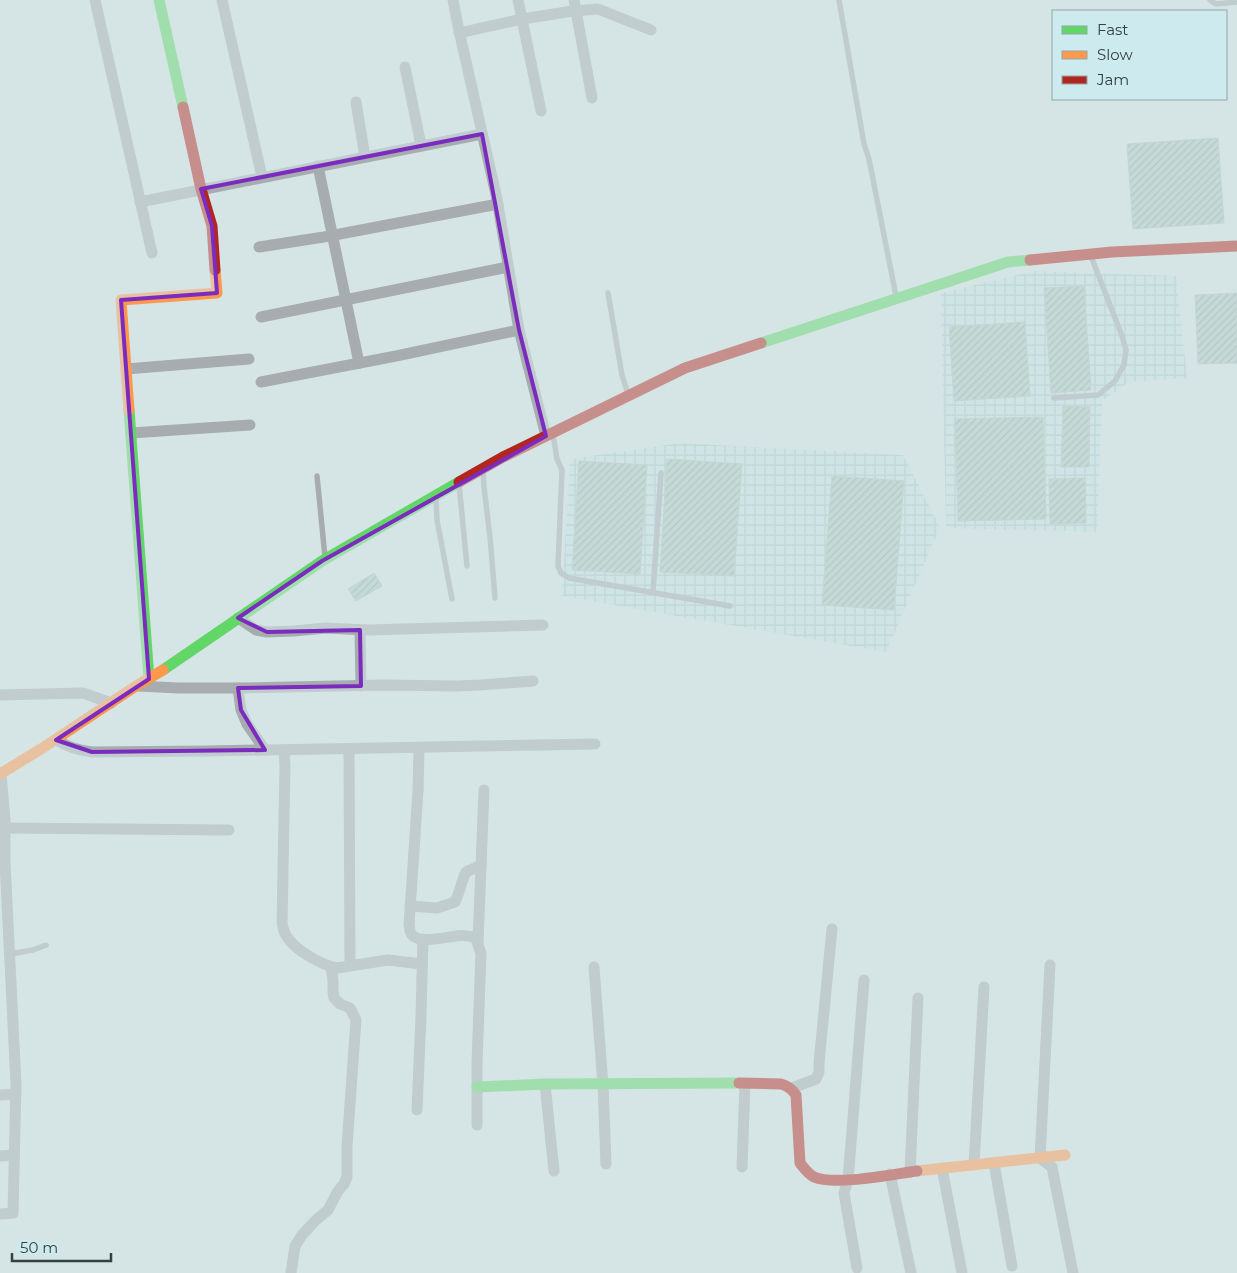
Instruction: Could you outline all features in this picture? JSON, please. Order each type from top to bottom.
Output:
[{"type":"street","points":[[95,0],[152,253]]},
{"type":"street","points":[[149,679],[121,300],[217,293],[212,226],[200,189],[158,0]]},
{"type":"street","points":[[222,0],[262,177]]},
{"type":"street","points":[[453,0],[498,204],[519,330],[549,434]]},
{"type":"street","points":[[518,0],[541,111]]},
{"type":"street","points":[[459,33],[576,5],[598,9],[651,30]]},
{"type":"street","points":[[576,5],[592,98]]},
{"type":"street","points":[[405,66],[421,146]]},
{"type":"street","points":[[356,102],[365,157]]},
{"type":"street","points":[[140,202],[482,134]]},
{"type":"street","points":[[318,166],[358,363]]},
{"type":"street","points":[[259,247],[498,204]]},
{"type":"street","points":[[0,1214],[13,1213],[16,1084],[10,954],[4,900],[0,773],[56,740],[325,560],[503,457],[684,368],[1008,262],[1090,254],[1237,246]]},
{"type":"street","points":[[260,317],[508,267]]},
{"type":"street","points":[[261,382],[519,330]]},
{"type":"street","points":[[126,369],[249,360]]},
{"type":"street","points":[[131,433],[250,424]]},
{"type":"street","points":[[238,618],[256,630],[267,632],[325,628],[360,630],[543,625]]},
{"type":"street","points":[[360,630],[360,686]]},
{"type":"street","points":[[136,686],[238,688],[480,685],[533,681]]},
{"type":"street","points":[[238,688],[241,710],[247,724],[265,750]]},
{"type":"street","points":[[0,695],[83,694],[111,702]]},
{"type":"street","points":[[56,740],[79,751],[92,752],[595,744]]},
{"type":"street","points":[[419,748],[410,906],[411,933],[415,938],[423,939],[471,936],[476,938],[478,942],[482,954],[477,1125]]},
{"type":"street","points":[[349,749],[350,966]]},
{"type":"street","points":[[284,750],[283,930],[292,943],[308,955],[331,967],[337,968],[388,960],[422,964]]},
{"type":"street","points":[[478,942],[484,790]]},
{"type":"street","points":[[3,833],[229,830]]},
{"type":"street","points":[[410,906],[437,908],[455,902],[466,872],[481,865]]},
{"type":"street","points":[[792,1088],[816,1079],[819,1072],[832,929]]},
{"type":"street","points":[[417,1110],[423,939]]},
{"type":"street","points":[[1040,1158],[1050,965]]},
{"type":"street","points":[[291,1273],[295,1246],[298,1240],[309,1226],[328,1210],[347,1177],[347,1146],[356,1020],[350,1008],[340,1004],[334,998],[331,967]]},
{"type":"street","points":[[594,967],[603,1085],[606,1164]]},
{"type":"street","points":[[857,1268],[844,1193],[848,1180],[864,980]]},
{"type":"street","points":[[974,1165],[984,987]]},
{"type":"street","points":[[910,1172],[918,998]]},
{"type":"street","points":[[0,1024],[12,1023]]},
{"type":"street","points":[[477,1087],[545,1084],[786,1084],[792,1088],[796,1095],[800,1163],[806,1171],[815,1177],[834,1180],[848,1180],[1065,1155]]},
{"type":"street","points":[[545,1084],[554,1171]]},
{"type":"street","points":[[742,1167],[745,1084]]},
{"type":"street","points":[[0,1095],[16,1094]]},
{"type":"street","points":[[0,1156],[14,1156]]},
{"type":"street","points":[[1040,1158],[1052,1167],[1073,1273]]},
{"type":"street","points":[[994,1163],[1012,1266]]},
{"type":"street","points":[[942,1168],[962,1273]]},
{"type":"street","points":[[890,1174],[912,1273]]},
{"type":"lane","points":[[839,0],[864,144],[869,159],[896,298]]},
{"type":"lane","points":[[1210,0],[1216,4],[1237,2]]},
{"type":"lane","points":[[1054,398],[1098,395],[1116,381],[1124,365],[1126,350],[1122,336],[1090,254]]},
{"type":"lane","points":[[608,293],[622,375],[628,396]]},
{"type":"lane","points":[[549,434],[562,470],[558,566],[561,573],[569,578],[730,606]]},
{"type":"lane","points":[[482,469],[495,598]]},
{"type":"lane","points":[[653,592],[661,473]]},
{"type":"lane","points":[[317,476],[325,560]]},
{"type":"lane","points":[[458,482],[467,566]]},
{"type":"lane","points":[[436,496],[437,520],[452,599]]},
{"type":"lane","points":[[10,954],[33,950],[46,945]]},
{"type":"highlighted area","points":[[482,134],[519,330],[546,436],[322,561],[238,618],[267,632],[360,630],[361,686],[238,688],[241,710],[265,750],[92,752],[56,740],[149,679],[121,300],[217,293],[212,226],[201,189]]},
{"type":"shaded area","points":[[1034,271],[1176,276],[1187,378],[1129,382],[1102,401],[1097,532],[946,528],[941,293]]},
{"type":"shaded area","points":[[680,443],[903,455],[940,527],[886,652],[562,596],[570,459]]},
{"type":"building","points":[[1218,138],[1224,223],[1133,229],[1127,144]]},
{"type":"building","points":[[1084,286],[1091,390],[1051,393],[1044,288]]},
{"type":"building","points":[[1237,293],[1237,363],[1198,364],[1195,295]]},
{"type":"building","points":[[1025,322],[1030,396],[954,401],[949,327]]},
{"type":"building","points":[[1063,406],[1090,407],[1089,467],[1061,467]]},
{"type":"building","points":[[1043,417],[1046,519],[958,521],[955,419]]},
{"type":"building","points":[[667,459],[742,464],[734,576],[660,572]]},
{"type":"building","points":[[579,461],[647,465],[640,574],[572,570]]},
{"type":"building","points":[[832,476],[904,481],[894,610],[822,605]]},
{"type":"building","points":[[1085,478],[1086,523],[1050,524],[1049,479]]},
{"type":"building","points":[[374,573],[382,586],[356,601],[348,589]]},
{"type":"traffic: fast","points":[[159,0],[183,107]]},
{"type":"traffic: fast","points":[[761,343],[1008,262],[1030,260]]},
{"type":"traffic: fast","points":[[129,410],[149,679]]},
{"type":"traffic: fast","points":[[163,670],[322,561],[459,482]]},
{"type":"traffic: fast","points":[[477,1087],[545,1084],[739,1083]]},
{"type":"traffic: slow","points":[[129,410],[121,300],[217,293],[215,270]]},
{"type":"traffic: slow","points":[[0,774],[163,670]]},
{"type":"traffic: slow","points":[[917,1171],[1065,1155]]},
{"type":"traffic: jam","points":[[183,107],[201,189],[212,226],[215,270]]},
{"type":"traffic: jam","points":[[1030,260],[1112,252],[1237,246]]},
{"type":"traffic: jam","points":[[459,482],[503,457],[685,368],[761,343]]},
{"type":"traffic: jam","points":[[739,1083],[781,1084],[790,1088],[796,1095],[800,1163],[814,1177],[849,1180],[917,1171]]}]
